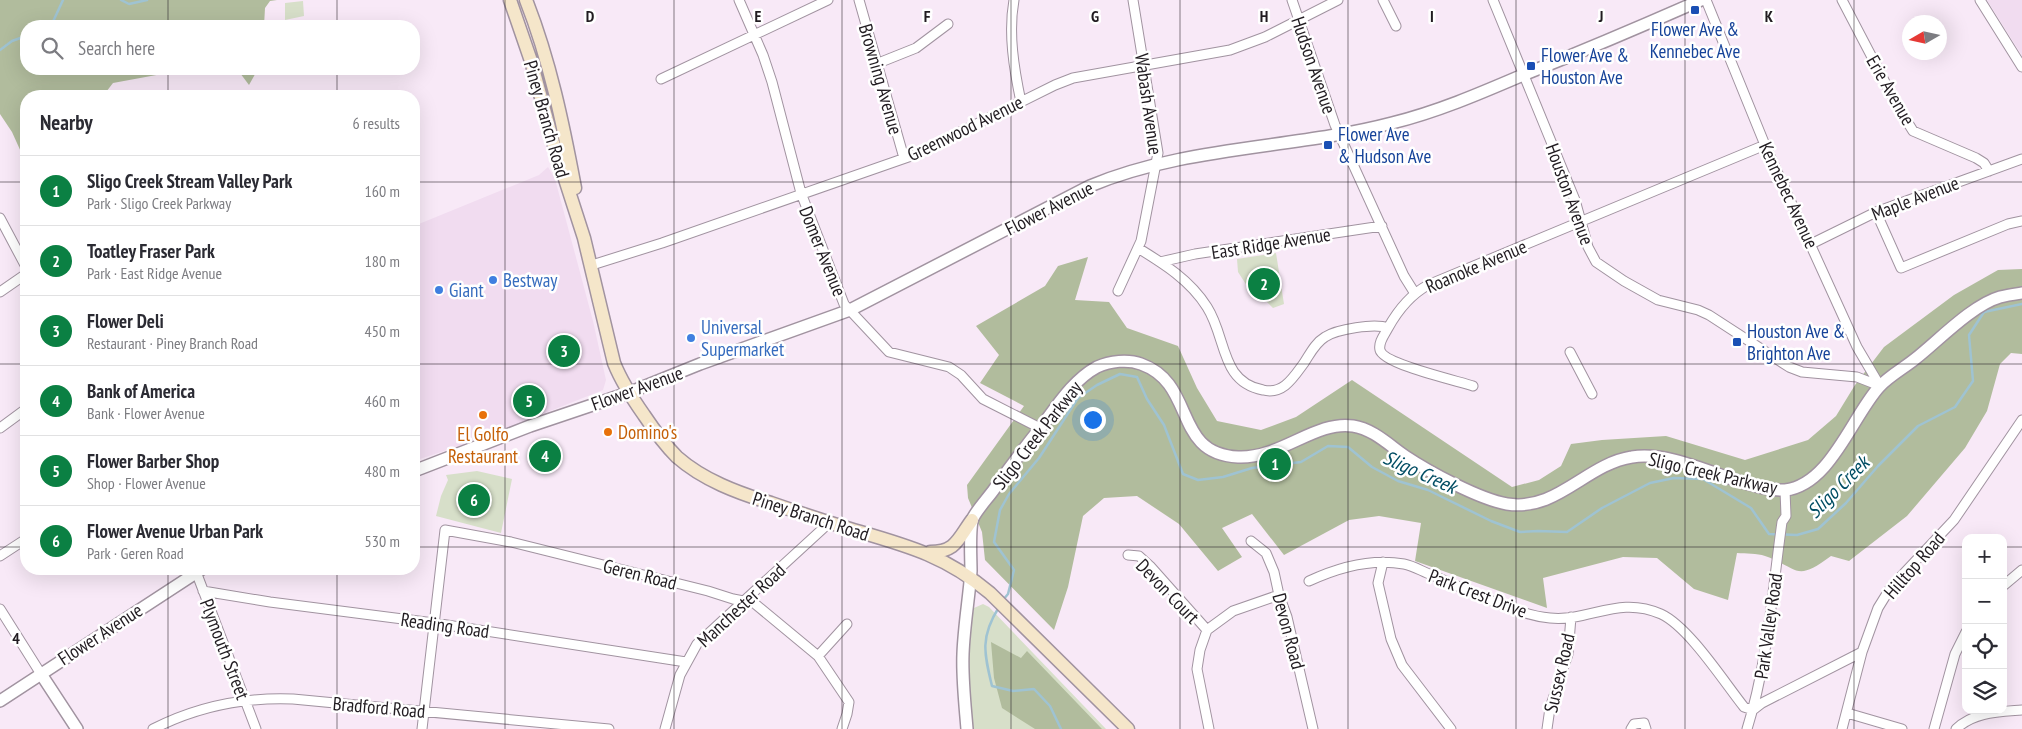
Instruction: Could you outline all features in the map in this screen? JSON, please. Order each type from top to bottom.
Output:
[{"type":"main road","name":"Piney Branch Road","points":[[510,0],[531,62],[553,142],[592,265],[614,363],[628,392],[662,441],[678,457],[699,473],[750,496],[829,523],[927,552],[970,577],[990,593],[1128,729]]},
{"type":"main road","name":"Piney Branch Road","points":[[526,0],[544,51],[566,137],[584,238]]},
{"type":"main road","points":[[927,552],[944,552],[950,549],[972,520]]},
{"type":"street","name":"Domer Avenue","points":[[739,0],[763,55],[772,82],[801,193],[844,304],[863,327],[888,352],[949,367],[961,374],[983,400],[1040,428]]},
{"type":"street","points":[[661,79],[828,0]]},
{"type":"street","name":"Browning Avenue","points":[[859,0],[904,158]]},
{"type":"street","points":[[1014,0],[1012,15],[1015,72],[1021,102]]},
{"type":"street","name":"Wabash Avenue","points":[[1118,291],[1141,242],[1158,164],[1158,153],[1133,0]]},
{"type":"street","name":"Hudson Avenue","points":[[1292,0],[1340,135],[1404,276],[1414,292]]},
{"type":"street","name":"Greenwood Avenue","points":[[592,265],[662,243],[904,158],[1073,78],[1230,50],[1266,37],[1338,0]]},
{"type":"street","points":[[1383,0],[1396,26]]},
{"type":"street","name":"Houston Avenue","points":[[1493,0],[1575,200],[1588,247],[1596,262],[1658,300],[1698,310],[1709,315],[1790,367],[1802,372],[1857,377],[1880,386]]},
{"type":"street","name":"Flower Avenue","points":[[420,469],[530,426],[850,310],[1090,186],[1116,175],[1190,158],[1340,135],[1420,115],[1590,49],[1701,0]]},
{"type":"street","name":"Kennebec Avenue","points":[[1706,0],[1765,144],[1857,346],[1880,386]]},
{"type":"street","name":"Erie Avenue","points":[[1842,0],[1898,107],[1913,131],[1976,158],[1989,171]]},
{"type":"street","points":[[1980,0],[2022,67]]},
{"type":"street","points":[[876,64],[916,48],[948,24]]},
{"type":"street","points":[[553,142],[566,137]]},
{"type":"street","name":"Roanoke Avenue","points":[[1388,328],[1414,292],[1428,285],[1765,144]]},
{"type":"street","name":"Maple Avenue","points":[[1811,244],[1876,212],[2022,159]]},
{"type":"street","points":[[1876,212],[1901,268],[2008,224],[2022,222]]},
{"type":"street","points":[[0,218],[20,255]]},
{"type":"street","name":"East Ridge Avenue","points":[[1160,262],[1196,254],[1382,226]]},
{"type":"street","points":[[1138,248],[1184,279],[1207,307],[1216,325],[1231,370],[1237,378],[1250,388],[1270,392],[1283,388],[1292,381],[1317,343],[1332,333],[1376,326],[1388,328],[1380,343],[1380,351],[1384,356],[1401,364],[1473,386]]},
{"type":"street","points":[[0,292],[20,278]]},
{"type":"street","name":"Sligo Creek Parkway","points":[[972,520],[1064,396],[1082,378],[1100,366],[1118,362],[1136,362],[1158,372],[1173,388],[1193,433],[1199,441],[1217,453],[1237,457],[1258,456],[1280,449],[1318,431],[1337,426],[1353,426],[1366,430],[1384,440],[1406,457],[1456,485],[1510,504],[1529,504],[1548,500],[1617,460],[1635,456],[1664,458],[1762,488],[1783,490],[1805,483],[1821,471],[1880,386],[1973,312],[1996,298],[2022,293]]},
{"type":"street","points":[[1570,352],[1592,394]]},
{"type":"street","points":[[0,428],[20,413]]},
{"type":"street","name":"Hilltop Road","points":[[1842,729],[1862,652],[1878,608],[1890,587],[1954,520],[2022,420]]},
{"type":"street","name":"Park Valley Road","points":[[1747,729],[1753,710],[1766,646],[1782,525],[1786,516],[1783,490]]},
{"type":"street","points":[[967,729],[963,659],[970,577],[972,520]]},
{"type":"street","name":"Manchester Road","points":[[665,729],[680,675],[698,644],[829,523]]},
{"type":"street","name":"Geren Road","points":[[434,623],[445,530],[511,542],[708,591],[732,599],[745,600],[754,603],[818,656],[848,702],[847,714],[842,729]]},
{"type":"street","name":"Devon Road","points":[[1251,541],[1266,553],[1274,572],[1279,595],[1287,617],[1313,729]]},
{"type":"street","points":[[0,556],[20,543]]},
{"type":"street","name":"Devon Court","points":[[1128,554],[1139,556],[1150,566],[1206,630]]},
{"type":"street","points":[[1382,562],[1378,583],[1391,639],[1402,665],[1450,729]]},
{"type":"street","name":"Park Crest Drive","points":[[1309,581],[1349,565],[1382,562],[1406,564],[1518,612],[1547,618],[1576,617],[1624,606],[1661,614],[1673,622],[1697,647],[1744,707],[1753,710]]},
{"type":"street","points":[[2007,583],[2022,570]]},
{"type":"street","name":"Flower Avenue","points":[[0,701],[190,575]]},
{"type":"street","name":"Plymouth Street","points":[[199,575],[203,591],[256,729]]},
{"type":"street","name":"Reading Road","points":[[203,591],[270,602],[434,623],[686,662]]},
{"type":"street","points":[[1209,729],[1197,669],[1206,630],[1233,611],[1279,595]]},
{"type":"street","points":[[0,609],[77,729]]},
{"type":"street","name":"Sussex Road","points":[[1547,729],[1550,708],[1568,654],[1571,616]]},
{"type":"street","points":[[422,729],[434,623]]},
{"type":"street","points":[[818,656],[847,624]]},
{"type":"street","points":[[1934,729],[1955,654],[1962,640]]},
{"type":"street","points":[[1753,710],[1762,703],[1862,652]]},
{"type":"street","name":"Bradford Road","points":[[153,729],[213,705],[263,698],[293,699],[609,729]]},
{"type":"street","points":[[1956,729],[1963,722],[1988,713],[2022,710]]},
{"type":"street","points":[[1847,713],[1902,729]]},
{"type":"street","points":[[1631,729],[1634,724],[1639,722],[1644,723],[1646,729]]},
{"type":"shaded area","points":[[1987,0],[2022,0],[2022,56],[2021,54]]},
{"type":"shaded area","points":[[548,167],[555,179],[593,321],[606,380],[603,390],[477,440],[420,459],[420,224],[539,175]]},
{"type":"green space","points":[[0,0],[277,0],[270,1],[265,8],[264,20],[20,20],[20,75],[156,75],[113,83],[108,90],[20,90],[20,150],[12,132],[0,114]]},
{"type":"green space","points":[[303,1],[304,16],[285,20],[285,3]]},
{"type":"green space","points":[[242,75],[255,75],[249,85]]},
{"type":"green space","points":[[1276,253],[1284,304],[1273,308],[1263,298],[1257,300],[1251,292],[1238,272],[1237,259]]},
{"type":"green space","points":[[1088,257],[1075,300],[1109,302],[1127,328],[1178,346],[1197,388],[1217,421],[1261,430],[1296,417],[1352,380],[1512,487],[1539,480],[1561,466],[1571,444],[1666,436],[1745,460],[1808,440],[1836,416],[1855,385],[1884,347],[1954,295],[1998,270],[2022,269],[2022,354],[2011,353],[2000,364],[1987,411],[1965,448],[1907,516],[1849,561],[1831,556],[1810,569],[1797,571],[1762,555],[1737,553],[1728,600],[1694,589],[1657,558],[1623,557],[1543,578],[1547,608],[1415,561],[1421,523],[1379,516],[1349,520],[1284,555],[1252,514],[1222,528],[1242,557],[1218,571],[1179,524],[1137,496],[1104,498],[1083,516],[1068,587],[1054,630],[985,560],[982,532],[968,498],[967,485],[1024,406],[980,383],[999,355],[976,326],[1045,286],[1058,266]]},
{"type":"green space","points":[[477,471],[512,479],[501,533],[436,516],[441,496],[448,480],[446,475]]},
{"type":"green space","points":[[983,604],[989,607],[1106,729],[969,729],[966,645],[974,608]]},
{"type":"green space","points":[[991,642],[1021,658],[1027,651],[1102,729],[1035,729],[1002,708],[994,678]]},
{"type":"waterway","points":[[54,20],[63,0]]},
{"type":"waterway","points":[[121,0],[129,4],[147,0]]},
{"type":"waterway","points":[[0,50],[12,41],[20,38]]},
{"type":"waterway","name":"Sligo Creek","points":[[1003,600],[1008,594],[1014,570],[994,542],[1000,510],[1009,494],[1039,458],[1078,398],[1097,385],[1120,374],[1137,377],[1147,399],[1164,425],[1183,474],[1198,480],[1223,477],[1252,468],[1301,462],[1328,446],[1348,447],[1372,467],[1398,481],[1428,490],[1491,521],[1520,532],[1567,532],[1602,508],[1650,483],[1674,478],[1703,479],[1751,508],[1769,534],[1797,535],[1818,529],[1846,503],[1878,466],[1918,426],[1955,407],[1973,381],[1969,335],[1984,312],[2022,304]]},
{"type":"waterway","name":"Sligo Creek","points":[[999,607],[989,627],[985,645],[992,686],[1013,691],[1034,689],[1050,706],[1061,729]]},
{"type":"place","name":"Flower Ave & Kennebec Ave","points":[[1695,10]]},
{"type":"place","name":"Flower Ave & Houston Ave","points":[[1531,66]]},
{"type":"place","name":"Flower Ave & Hudson Ave","points":[[1328,145]]},
{"type":"place","name":"Bestway","points":[[493,280]]},
{"type":"place","name":"Toatley Fraser Park","points":[[1264,284]]},
{"type":"place","name":"Giant","points":[[439,290]]},
{"type":"place","name":"Universal Supermarket","points":[[691,338]]},
{"type":"place","name":"Houston Ave & Brighton Ave","points":[[1737,342]]},
{"type":"place","name":"Flower Deli","points":[[564,351]]},
{"type":"place","name":"Flower Barber Shop","points":[[529,401]]},
{"type":"place","name":"El Golfo Restaurant","points":[[483,415]]},
{"type":"place","name":"Domino's","points":[[608,432]]},
{"type":"place","name":"Bank of America","points":[[545,456]]},
{"type":"place","name":"Sligo Creek Stream Valley Park","points":[[1275,464]]},
{"type":"place","name":"Flower Avenue Urban Park","points":[[474,500]]}]
